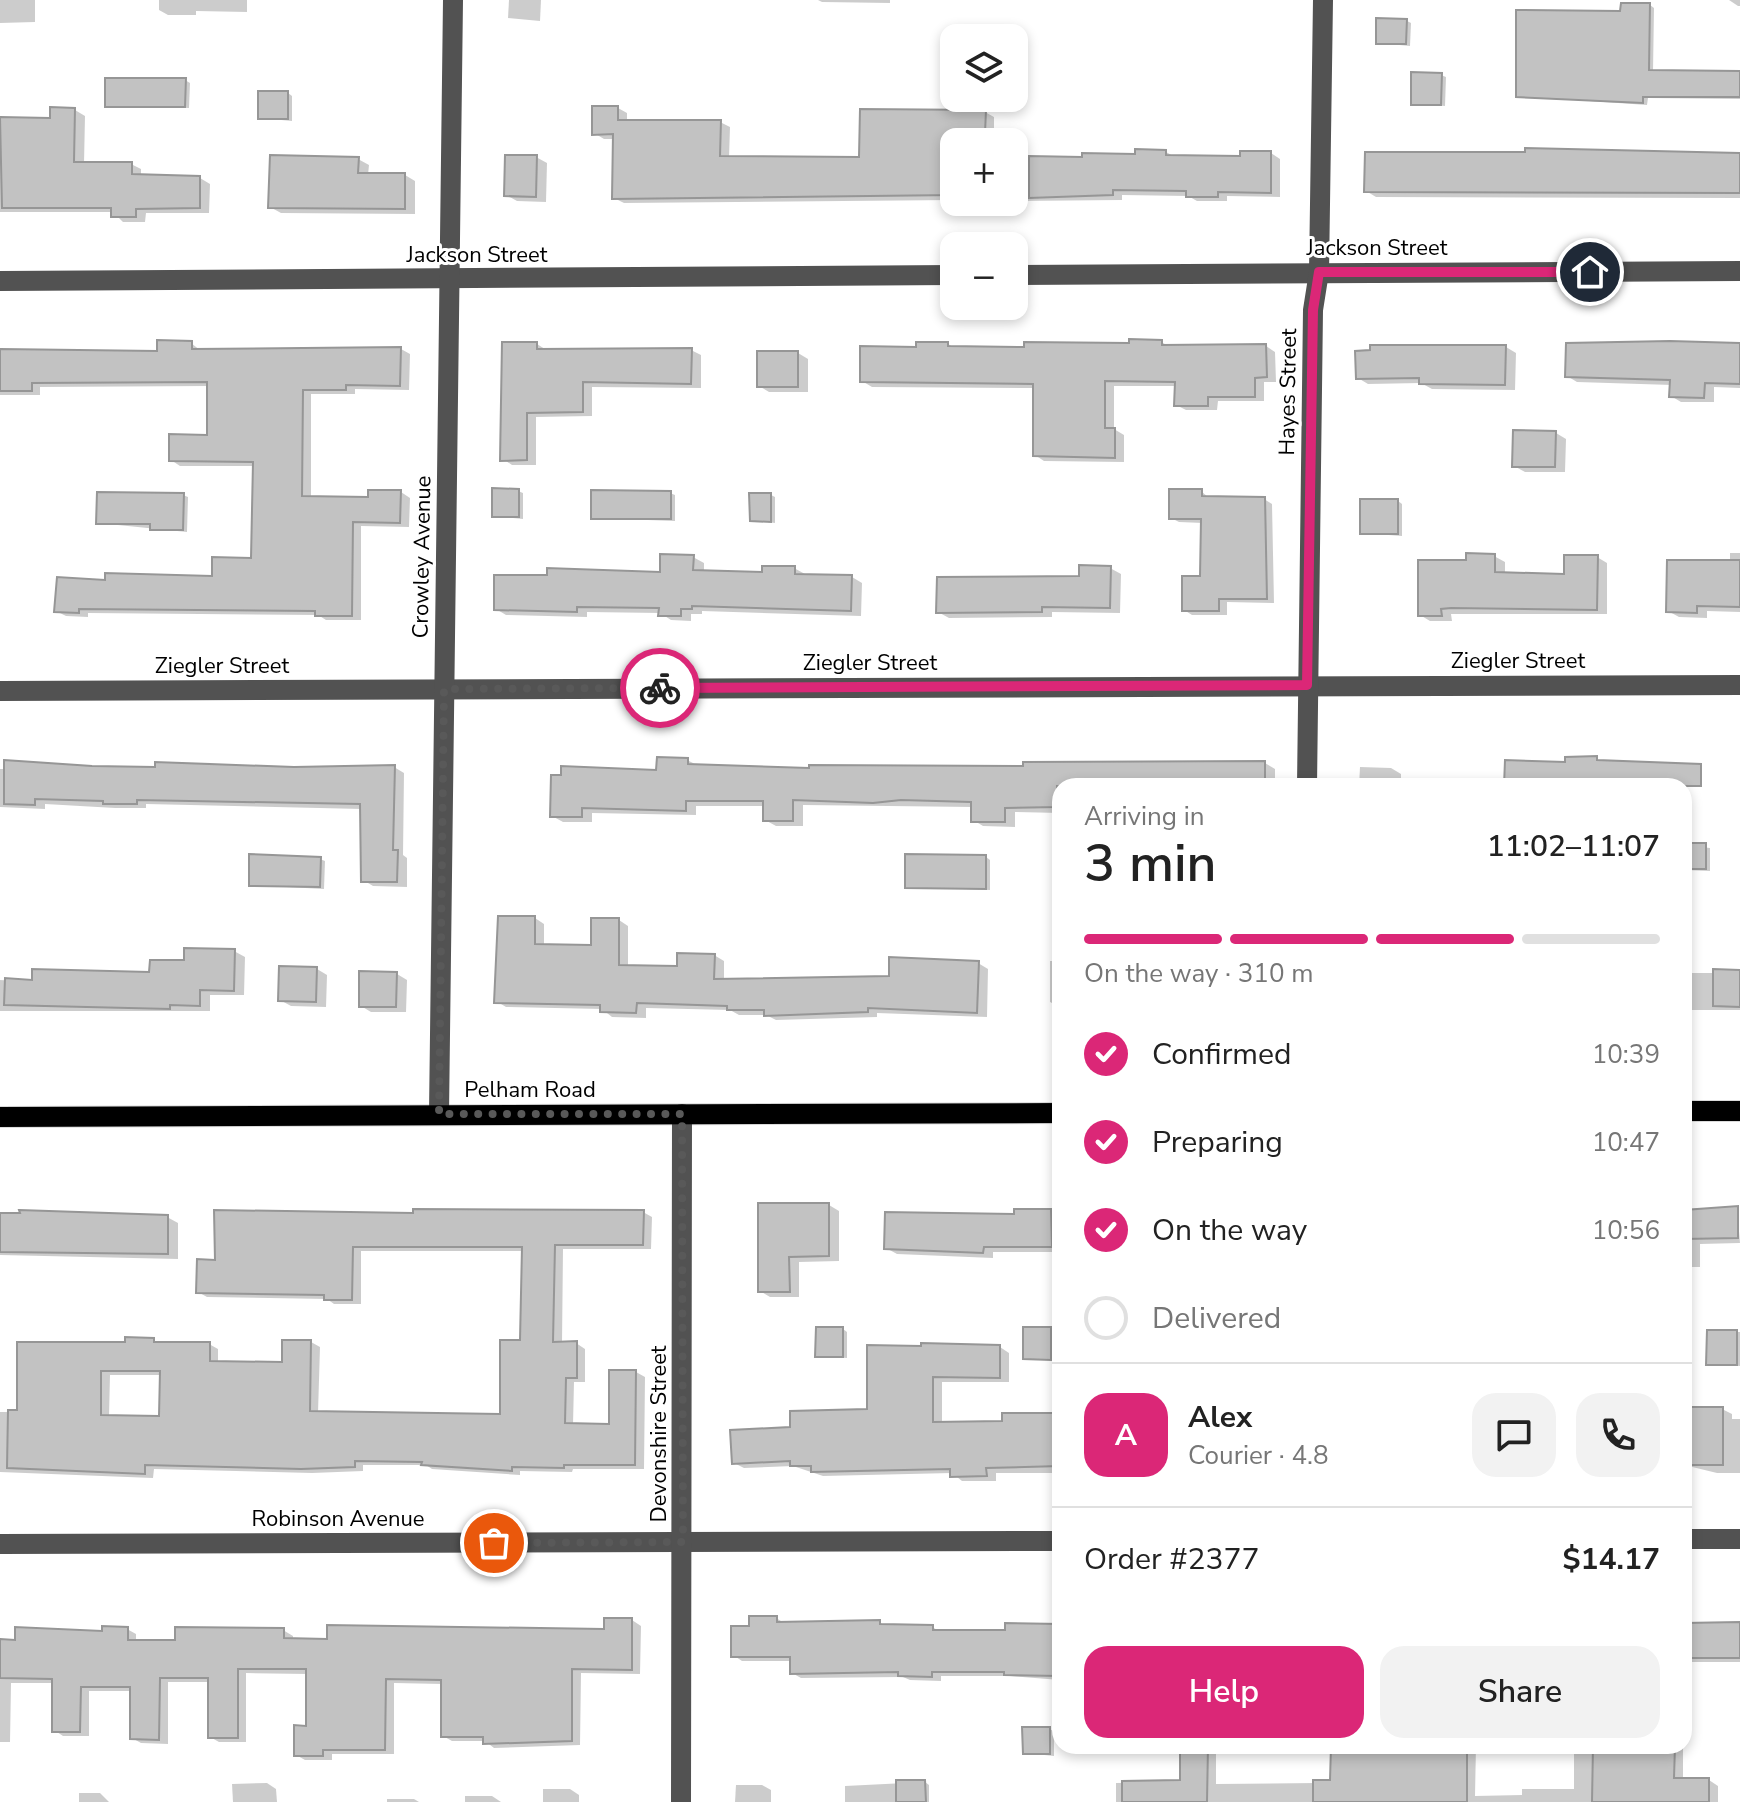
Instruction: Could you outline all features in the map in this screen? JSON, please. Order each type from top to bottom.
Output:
[{"type":"main road","points":[[1692,1111],[1740,1111]]},
{"type":"main road","name":"Pelham Road","points":[[0,1117],[1052,1113]]},
{"type":"street","name":"Crowley Avenue","points":[[439,1114],[453,0]]},
{"type":"street","name":"Hayes Street","points":[[1307,778],[1313,310],[1319,272],[1323,0]]},
{"type":"street","name":"Jackson Street","points":[[1028,275],[1740,271]]},
{"type":"street","name":"Jackson Street","points":[[0,281],[940,275]]},
{"type":"street","name":"Ziegler Street","points":[[0,691],[1740,685]]},
{"type":"street","name":"Devonshire Street","points":[[681,1802],[682,1114]]},
{"type":"street","points":[[1692,1539],[1740,1539]]},
{"type":"street","name":"Robinson Avenue","points":[[0,1544],[1052,1541]]},
{"type":"building","points":[[1621,3],[1650,3],[1649,70],[1740,71],[1740,97],[1643,97],[1643,103],[1516,97],[1516,10],[1620,11]]},
{"type":"building","points":[[1376,18],[1407,19],[1406,44],[1376,44]]},
{"type":"building","points":[[1411,72],[1442,73],[1441,105],[1411,105]]},
{"type":"building","points":[[105,78],[186,78],[185,107],[105,107]]},
{"type":"building","points":[[258,91],[288,91],[288,119],[258,119]]},
{"type":"building","points":[[592,106],[618,106],[618,120],[721,120],[720,156],[859,157],[860,109],[986,112],[985,128],[940,128],[940,195],[612,199],[613,134],[592,135]]},
{"type":"building","points":[[50,107],[75,108],[74,162],[132,162],[132,174],[200,176],[200,208],[136,209],[136,217],[111,217],[111,208],[2,208],[0,117],[50,118]]},
{"type":"building","points":[[1525,148],[1740,153],[1740,193],[1364,192],[1365,152],[1525,152]]},
{"type":"building","points":[[1135,149],[1166,150],[1166,155],[1240,156],[1240,151],[1271,151],[1271,193],[1218,192],[1218,197],[1186,197],[1186,191],[1113,190],[1113,195],[1029,198],[1029,156],[1135,154]]},
{"type":"building","points":[[270,155],[359,157],[358,173],[405,173],[405,209],[268,208]]},
{"type":"building","points":[[505,155],[537,155],[536,197],[504,196]]},
{"type":"building","points":[[1129,339],[1162,340],[1162,345],[1266,344],[1267,377],[1255,378],[1255,397],[1208,397],[1208,406],[1174,406],[1175,382],[1105,381],[1105,428],[1115,428],[1115,458],[1033,456],[1033,384],[860,382],[860,346],[916,347],[916,342],[948,342],[948,346],[1024,347],[1024,342],[1129,343]]},
{"type":"building","points":[[157,340],[192,341],[192,349],[401,347],[400,386],[346,385],[346,390],[303,390],[302,496],[368,497],[368,490],[401,490],[400,523],[353,522],[352,616],[315,616],[315,611],[79,609],[79,613],[54,612],[57,577],[105,580],[105,573],[212,576],[212,557],[251,558],[253,462],[169,461],[169,434],[207,435],[207,382],[32,383],[32,391],[0,391],[0,349],[157,351]]},
{"type":"building","points":[[502,342],[537,342],[537,349],[692,348],[691,384],[583,382],[583,412],[527,413],[527,460],[500,461]]},
{"type":"building","points":[[1566,343],[1740,343],[1740,384],[1705,383],[1704,398],[1669,397],[1670,380],[1565,377]]},
{"type":"building","points":[[1370,345],[1506,345],[1505,385],[1419,384],[1419,378],[1356,379],[1355,351],[1370,350]]},
{"type":"building","points":[[757,351],[798,351],[798,387],[757,387]]},
{"type":"building","points":[[1513,430],[1556,431],[1555,467],[1512,467]]},
{"type":"building","points":[[492,488],[519,489],[519,517],[492,517]]},
{"type":"building","points":[[1169,489],[1202,489],[1202,496],[1265,497],[1267,599],[1219,599],[1219,611],[1182,611],[1182,576],[1200,576],[1201,519],[1169,519]]},
{"type":"building","points":[[591,490],[671,491],[671,519],[591,519]]},
{"type":"building","points":[[97,492],[184,493],[183,530],[150,530],[150,524],[96,524]]},
{"type":"building","points":[[749,493],[771,493],[771,522],[750,521]]},
{"type":"building","points":[[1360,499],[1398,499],[1398,534],[1360,534]]},
{"type":"building","points":[[1466,553],[1495,554],[1495,572],[1564,574],[1564,555],[1598,555],[1597,610],[1451,608],[1441,609],[1442,616],[1418,616],[1418,560],[1466,560]]},
{"type":"building","points":[[660,554],[694,555],[693,570],[762,572],[762,566],[795,566],[795,574],[852,575],[851,611],[692,606],[692,609],[681,609],[681,616],[658,616],[659,608],[577,607],[577,612],[494,610],[494,575],[547,575],[547,568],[660,572]]},
{"type":"building","points":[[1667,560],[1740,560],[1740,607],[1697,606],[1697,613],[1666,612]]},
{"type":"building","points":[[1079,565],[1111,566],[1110,608],[1042,607],[1042,612],[936,613],[937,577],[1079,576]]},
{"type":"building","points":[[1597,756],[1597,760],[1701,764],[1701,786],[1692,786],[1692,778],[1504,778],[1505,760],[1565,762],[1565,757]]},
{"type":"building","points":[[657,757],[688,758],[688,764],[809,768],[809,765],[1023,766],[1023,762],[1265,761],[1265,778],[1052,778],[1052,807],[1005,808],[1005,822],[971,822],[971,802],[901,800],[873,803],[793,800],[793,821],[763,821],[763,801],[686,801],[686,811],[582,808],[582,817],[550,817],[551,775],[561,775],[561,766],[656,770]]},
{"type":"building","points":[[4,760],[155,767],[155,762],[294,767],[395,765],[393,850],[398,850],[397,882],[361,882],[360,804],[137,800],[137,804],[103,804],[103,801],[35,799],[35,805],[4,804]]},
{"type":"building","points":[[1692,843],[1706,843],[1706,869],[1692,869]]},
{"type":"building","points":[[249,854],[321,857],[320,887],[249,886]]},
{"type":"building","points":[[905,854],[986,855],[986,889],[905,888]]},
{"type":"building","points":[[498,916],[535,916],[535,944],[591,945],[591,918],[619,918],[619,965],[677,966],[677,953],[715,954],[714,979],[889,976],[889,957],[979,961],[977,1013],[868,1008],[868,1012],[764,1016],[764,1010],[727,1010],[727,1006],[637,1003],[636,1013],[600,1012],[600,1005],[494,1003]]},
{"type":"building","points":[[184,948],[235,949],[234,991],[200,990],[200,1006],[170,1005],[170,1009],[4,1005],[5,978],[32,980],[32,969],[149,972],[150,960],[184,960]]},
{"type":"building","points":[[279,966],[317,967],[316,1002],[278,1001]]},
{"type":"building","points":[[1713,969],[1740,970],[1740,1007],[1713,1006]]},
{"type":"building","points":[[359,971],[397,972],[396,1007],[359,1007]]},
{"type":"building","points":[[758,1203],[829,1203],[829,1256],[789,1257],[790,1292],[758,1292]]},
{"type":"building","points":[[1738,1206],[1738,1238],[1692,1239],[1692,1209]]},
{"type":"building","points":[[413,1209],[644,1210],[643,1245],[555,1245],[553,1342],[577,1341],[577,1378],[566,1378],[565,1423],[609,1424],[609,1370],[636,1370],[635,1465],[512,1467],[512,1471],[421,1465],[422,1462],[355,1461],[355,1467],[301,1469],[145,1465],[145,1474],[7,1468],[8,1410],[17,1410],[17,1342],[125,1342],[125,1337],[154,1338],[154,1342],[210,1342],[210,1361],[282,1362],[282,1340],[311,1340],[310,1411],[500,1414],[500,1340],[520,1340],[522,1247],[353,1247],[352,1300],[324,1300],[324,1295],[196,1293],[197,1259],[215,1260],[214,1210],[413,1213]],"holes":[[[101,1371],[160,1371],[159,1416],[101,1415]]]},
{"type":"building","points":[[1014,1209],[1051,1209],[1052,1247],[984,1247],[983,1253],[884,1249],[885,1212],[1014,1214]]},
{"type":"building","points":[[19,1210],[168,1215],[168,1254],[0,1252],[0,1213],[20,1213]]},
{"type":"building","points":[[816,1327],[843,1327],[843,1357],[815,1357]]},
{"type":"building","points":[[1023,1327],[1051,1327],[1051,1360],[1023,1359]]},
{"type":"building","points":[[1707,1330],[1737,1330],[1737,1365],[1706,1365]]},
{"type":"building","points":[[921,1343],[1000,1345],[1000,1378],[933,1377],[933,1422],[1002,1421],[1002,1413],[1052,1413],[1052,1466],[986,1468],[987,1476],[950,1477],[950,1469],[811,1472],[811,1466],[790,1466],[790,1461],[732,1464],[730,1430],[790,1427],[790,1411],[867,1409],[867,1345],[921,1346]]},
{"type":"building","points":[[1692,1407],[1723,1407],[1723,1465],[1692,1465]]},
{"type":"building","points":[[749,1616],[777,1616],[777,1622],[880,1620],[880,1624],[933,1625],[933,1630],[1005,1630],[1005,1623],[1052,1624],[1052,1676],[1004,1675],[1004,1672],[932,1672],[932,1677],[898,1676],[898,1672],[790,1674],[790,1657],[731,1657],[731,1626],[749,1626]]},
{"type":"building","points":[[604,1618],[632,1618],[632,1670],[572,1669],[572,1741],[483,1744],[483,1737],[441,1737],[441,1680],[386,1679],[385,1750],[323,1750],[323,1756],[294,1756],[294,1725],[306,1726],[306,1669],[238,1669],[238,1738],[208,1738],[208,1678],[160,1678],[159,1740],[130,1739],[130,1687],[81,1687],[80,1732],[52,1732],[52,1679],[0,1678],[0,1639],[15,1640],[15,1627],[102,1631],[102,1626],[128,1627],[128,1640],[175,1640],[175,1627],[284,1628],[284,1638],[327,1639],[327,1625],[604,1629]]},
{"type":"building","points":[[1740,1622],[1740,1658],[1692,1658],[1692,1623]]},
{"type":"building","points":[[1022,1727],[1050,1727],[1050,1754],[1023,1754]]},
{"type":"building","points":[[1180,1754],[1208,1754],[1207,1802],[1122,1802],[1122,1781],[1180,1780]]},
{"type":"building","points":[[1331,1754],[1467,1754],[1467,1802],[1313,1802],[1313,1780],[1330,1780]]},
{"type":"building","points":[[1593,1754],[1675,1754],[1674,1778],[1709,1778],[1709,1802],[1592,1802]]},
{"type":"building","points":[[896,1780],[925,1780],[926,1802],[896,1802]]},
{"type":"way so far","points":[[494,1543],[683,1542],[682,1114],[439,1114],[444,689],[660,688]]},
{"type":"route","points":[[660,688],[1307,685],[1313,310],[1319,272],[1590,272]]}]
